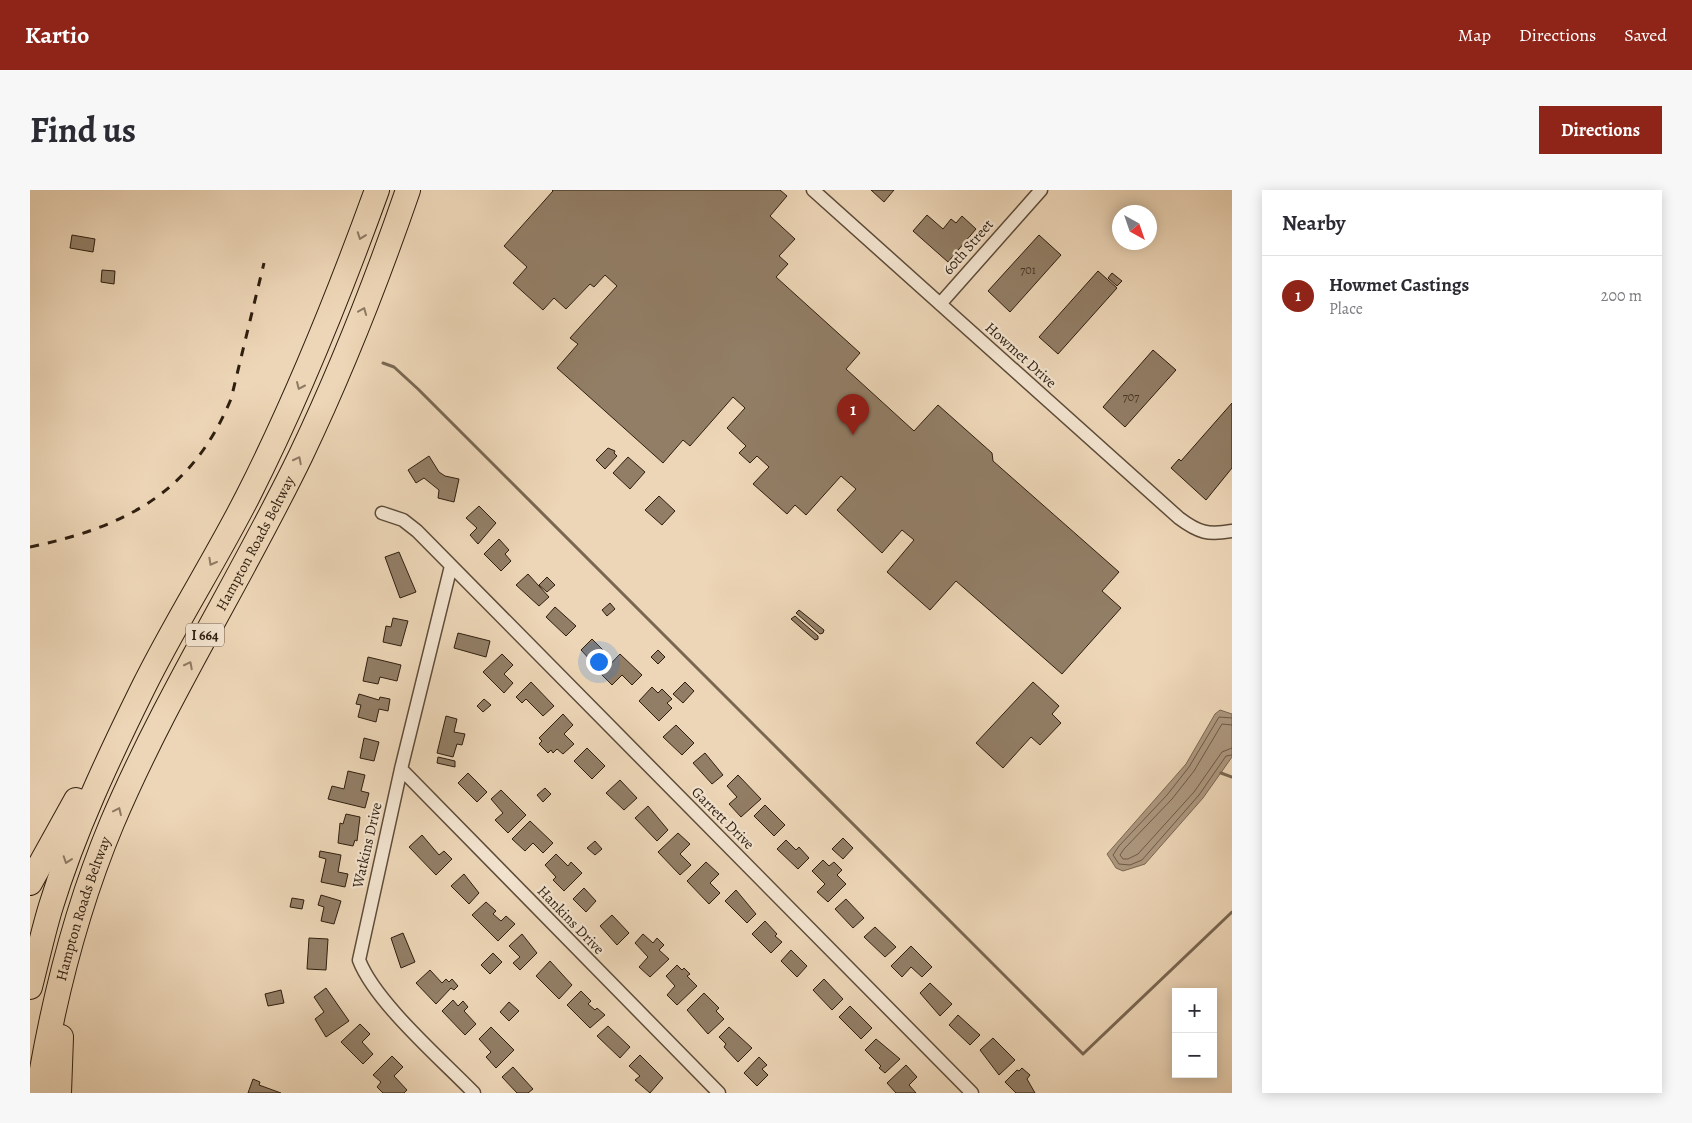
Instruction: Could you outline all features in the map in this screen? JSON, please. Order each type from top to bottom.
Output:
[{"type":"highway","name":"Hampton Roads Beltway","points":[[30,986],[51,906],[71,848],[100,778],[144,687],[235,520],[274,443],[324,332],[378,190]]},
{"type":"highway","name":"Hampton Roads Beltway","points":[[38,1093],[60,981],[77,921],[112,822],[152,736],[311,432],[364,310],[408,190]]},
{"type":"highway","points":[[30,883],[144,687]]},
{"type":"highway","points":[[59,1093],[59,1056],[77,921]]},
{"type":"street","name":"Howmet Drive","points":[[813,190],[1179,518],[1193,528],[1212,535],[1232,531]]},
{"type":"street","name":"60th Street","points":[[940,304],[1041,190]]},
{"type":"street","name":"Garrett Drive","points":[[382,513],[410,525],[452,566],[972,1093]]},
{"type":"street","name":"Watkins Drive","points":[[452,566],[401,769],[359,960],[366,977],[411,1028],[474,1093]]},
{"type":"street","name":"Hankins Drive","points":[[401,769],[719,1093]]},
{"type":"water","points":[[1220,710],[1232,714],[1232,757],[1203,798],[1145,864],[1123,871],[1116,868],[1107,854],[1186,764],[1215,714]]},
{"type":"building","points":[[552,190],[780,190],[787,196],[770,216],[795,239],[779,256],[788,264],[776,277],[860,353],[846,369],[914,431],[938,405],[992,453],[993,461],[1119,572],[1102,591],[1121,608],[1062,674],[956,581],[930,610],[887,572],[914,540],[902,530],[882,553],[837,510],[856,489],[841,476],[806,515],[795,505],[787,514],[753,484],[769,467],[757,456],[750,463],[739,453],[746,446],[727,428],[745,408],[733,397],[690,446],[683,440],[663,463],[557,368],[578,344],[570,338],[617,286],[605,275],[594,287],[590,284],[566,309],[554,298],[543,310],[513,283],[527,267],[504,246]]},
{"type":"building","points":[[871,190],[894,190],[884,202]]},
{"type":"building","points":[[927,215],[943,229],[951,219],[956,223],[962,216],[976,229],[948,262],[913,231]]},
{"type":"building","points":[[72,235],[95,239],[93,252],[70,248]]},
{"type":"building","points":[[1039,235],[1061,255],[1010,312],[988,291]]},
{"type":"building","points":[[102,270],[115,271],[114,284],[101,282]]},
{"type":"building","points":[[1098,271],[1117,288],[1058,354],[1039,337]]},
{"type":"building","points":[[1112,273],[1122,281],[1117,286],[1108,278]]},
{"type":"building","points":[[1153,350],[1176,370],[1125,427],[1103,407]]},
{"type":"building","points":[[1232,403],[1232,468],[1206,500],[1171,468],[1179,459],[1181,461]]},
{"type":"building","points":[[608,448],[615,451],[614,453],[617,456],[605,469],[596,460]]},
{"type":"building","points":[[429,456],[439,472],[445,476],[459,479],[454,502],[438,498],[439,490],[424,478],[416,483],[408,470]]},
{"type":"building","points":[[628,457],[645,472],[630,489],[613,473]]},
{"type":"building","points":[[659,496],[675,511],[662,525],[645,510]]},
{"type":"building","points":[[479,506],[496,523],[478,544],[470,535],[477,528],[466,518]]},
{"type":"building","points":[[499,539],[509,550],[505,554],[511,561],[501,571],[484,554]]},
{"type":"building","points":[[399,552],[416,592],[400,598],[385,557]]},
{"type":"building","points":[[528,574],[549,597],[539,606],[516,585]]},
{"type":"building","points":[[547,577],[555,585],[547,592],[539,585]]},
{"type":"building","points":[[610,603],[615,609],[607,616],[602,610]]},
{"type":"building","points":[[555,607],[576,626],[566,636],[546,617]]},
{"type":"building","points":[[799,610],[824,630],[823,633],[820,634],[796,613]]},
{"type":"building","points":[[795,616],[818,636],[818,639],[815,640],[791,619]]},
{"type":"building","points":[[393,618],[408,621],[401,646],[383,642],[386,626],[391,627]]},
{"type":"building","points":[[458,633],[490,641],[486,657],[454,648]]},
{"type":"building","points":[[592,639],[605,652],[593,663],[581,650]]},
{"type":"building","points":[[658,650],[665,657],[658,664],[651,657]]},
{"type":"building","points":[[502,654],[513,665],[504,674],[513,683],[504,693],[483,672]]},
{"type":"building","points":[[620,654],[642,675],[632,685],[622,675],[612,685],[601,674]]},
{"type":"building","points":[[368,657],[401,665],[397,681],[380,677],[378,684],[363,681]]},
{"type":"building","points":[[531,682],[554,706],[543,716],[526,699],[522,703],[516,697]]},
{"type":"building","points":[[685,682],[694,691],[683,703],[673,694]]},
{"type":"building","points":[[1033,682],[1059,706],[1052,714],[1061,723],[1040,745],[1031,737],[1003,768],[976,743]]},
{"type":"building","points":[[652,687],[658,693],[662,689],[672,699],[667,703],[672,708],[659,721],[639,701]]},
{"type":"building","points":[[359,694],[379,700],[380,697],[390,699],[388,711],[379,709],[376,722],[358,717],[361,705],[356,704]]},
{"type":"building","points":[[484,699],[491,705],[483,712],[477,706]]},
{"type":"building","points":[[563,714],[573,725],[564,734],[574,744],[563,754],[557,749],[553,753],[551,750],[548,753],[539,744],[542,741],[539,738]]},
{"type":"building","points":[[446,716],[457,719],[454,732],[465,734],[462,745],[457,744],[453,757],[437,753]]},
{"type":"building","points":[[676,725],[694,743],[682,755],[663,737]]},
{"type":"building","points":[[364,738],[379,742],[374,761],[360,758]]},
{"type":"building","points":[[587,748],[605,766],[592,779],[574,761]]},
{"type":"building","points":[[705,753],[723,775],[712,784],[693,763]]},
{"type":"building","points":[[438,757],[455,761],[455,767],[437,763]]},
{"type":"building","points":[[348,771],[365,775],[361,791],[369,793],[365,808],[328,799],[332,786],[344,789]]},
{"type":"building","points":[[468,773],[487,792],[477,802],[458,783]]},
{"type":"building","points":[[738,775],[761,799],[741,817],[729,804],[737,797],[727,786]]},
{"type":"building","points":[[620,780],[637,798],[624,810],[606,793]]},
{"type":"building","points":[[545,788],[551,794],[543,802],[537,795]]},
{"type":"building","points":[[501,790],[526,815],[508,833],[495,820],[503,813],[491,799]]},
{"type":"building","points":[[765,805],[785,825],[774,836],[754,816]]},
{"type":"building","points":[[648,806],[668,830],[657,841],[635,818]]},
{"type":"building","points":[[346,814],[360,817],[357,841],[355,840],[353,846],[338,843],[340,823],[343,824]]},
{"type":"building","points":[[530,821],[553,843],[543,853],[533,843],[525,851],[512,839]]},
{"type":"building","points":[[678,833],[690,844],[680,854],[691,865],[680,875],[658,852]]},
{"type":"building","points":[[422,835],[439,855],[444,851],[452,859],[436,875],[409,847]]},
{"type":"building","points":[[843,838],[853,848],[843,859],[832,849]]},
{"type":"building","points":[[786,840],[796,850],[799,847],[809,858],[798,869],[777,849]]},
{"type":"building","points":[[595,841],[602,849],[595,855],[587,848]]},
{"type":"building","points":[[320,851],[341,855],[338,872],[348,874],[345,887],[321,882],[326,859],[319,857]]},
{"type":"building","points":[[556,854],[568,866],[571,862],[582,873],[564,891],[553,880],[556,877],[545,865]]},
{"type":"building","points":[[823,860],[829,866],[834,862],[842,870],[837,875],[846,884],[828,902],[817,892],[825,884],[812,871]]},
{"type":"building","points":[[706,862],[719,874],[710,883],[720,893],[709,904],[687,881]]},
{"type":"building","points":[[464,874],[479,893],[469,904],[451,886]]},
{"type":"building","points":[[584,888],[596,901],[586,912],[573,899]]},
{"type":"building","points":[[736,890],[756,914],[747,923],[725,901]]},
{"type":"building","points":[[321,895],[341,901],[334,924],[321,921],[324,907],[318,905]]},
{"type":"building","points":[[292,898],[304,900],[302,909],[290,907]]},
{"type":"building","points":[[846,899],[864,918],[853,928],[835,909]]},
{"type":"building","points":[[486,902],[496,911],[493,914],[501,921],[506,916],[515,924],[498,941],[472,915]]},
{"type":"building","points":[[612,915],[629,933],[617,945],[600,926]]},
{"type":"building","points":[[765,921],[777,934],[775,936],[782,942],[771,953],[752,934]]},
{"type":"building","points":[[875,927],[896,947],[885,957],[864,937]]},
{"type":"building","points":[[403,933],[415,962],[401,968],[391,938]]},
{"type":"building","points":[[522,934],[537,953],[520,970],[513,963],[520,957],[509,946]]},
{"type":"building","points":[[643,934],[653,943],[657,938],[664,945],[659,950],[669,959],[650,977],[639,967],[648,957],[635,943]]},
{"type":"building","points":[[309,938],[328,939],[326,970],[307,969]]},
{"type":"building","points":[[911,946],[932,967],[922,977],[911,967],[902,977],[891,966]]},
{"type":"building","points":[[791,950],[807,966],[797,977],[781,961]]},
{"type":"building","points":[[493,953],[502,962],[490,974],[481,965]]},
{"type":"building","points":[[550,961],[572,985],[559,999],[536,976]]},
{"type":"building","points":[[677,965],[682,970],[684,968],[690,974],[687,976],[697,986],[677,1005],[667,995],[675,986],[666,976]]},
{"type":"building","points":[[430,970],[442,983],[446,979],[449,982],[452,979],[458,986],[454,990],[451,988],[436,1004],[416,983]]},
{"type":"building","points":[[824,979],[843,999],[832,1010],[813,990]]},
{"type":"building","points":[[930,983],[952,1004],[940,1016],[920,993]]},
{"type":"building","points":[[326,988],[349,1021],[326,1037],[315,1019],[324,1012],[314,997]]},
{"type":"building","points":[[281,990],[284,1003],[268,1006],[265,994]]},
{"type":"building","points":[[581,991],[591,1001],[588,1004],[595,1010],[597,1008],[605,1015],[590,1028],[567,1005]]},
{"type":"building","points":[[704,993],[719,1008],[716,1011],[724,1019],[708,1034],[687,1010]]},
{"type":"building","points":[[453,1000],[458,1006],[463,1001],[468,1007],[464,1011],[476,1024],[465,1035],[442,1011]]},
{"type":"building","points":[[509,1002],[519,1011],[509,1021],[500,1012]]},
{"type":"building","points":[[850,1006],[872,1028],[861,1039],[839,1017]]},
{"type":"building","points":[[958,1015],[980,1035],[970,1045],[949,1025]]},
{"type":"building","points":[[360,1024],[370,1034],[362,1042],[373,1054],[363,1064],[341,1042]]},
{"type":"building","points":[[608,1026],[630,1047],[620,1058],[597,1036]]},
{"type":"building","points":[[491,1027],[514,1050],[496,1068],[486,1057],[491,1052],[479,1039]]},
{"type":"building","points":[[729,1027],[752,1048],[738,1062],[724,1047],[726,1044],[719,1037]]},
{"type":"building","points":[[993,1038],[1015,1060],[999,1075],[980,1050]]},
{"type":"building","points":[[876,1039],[900,1059],[885,1073],[879,1068],[881,1066],[865,1050]]},
{"type":"building","points":[[640,1055],[663,1078],[650,1093],[635,1080],[640,1076],[629,1066]]},
{"type":"building","points":[[392,1056],[403,1067],[394,1076],[407,1090],[404,1093],[383,1093],[377,1087],[381,1082],[373,1075]]},
{"type":"building","points":[[759,1057],[767,1065],[762,1069],[768,1075],[757,1086],[744,1073]]},
{"type":"building","points":[[906,1065],[917,1077],[909,1085],[916,1093],[896,1093],[887,1083]]},
{"type":"building","points":[[513,1067],[533,1089],[528,1093],[517,1093],[502,1077]]},
{"type":"building","points":[[1022,1068],[1030,1075],[1027,1079],[1035,1093],[1016,1093],[1005,1082],[1017,1070],[1019,1071]]},
{"type":"building","points":[[253,1079],[260,1082],[259,1085],[281,1093],[248,1093]]},
{"type":"waterway","points":[[383,363],[394,367],[418,389],[1083,1054],[1232,912]]},
{"type":"waterway","points":[[1221,773],[1232,777]]},
{"type":"railway","points":[[30,547],[96,529],[125,516],[151,501],[175,482],[196,459],[215,432],[231,399],[264,263]]},
{"type":"place","name":"Howmet Castings","points":[[853,435]]}]
